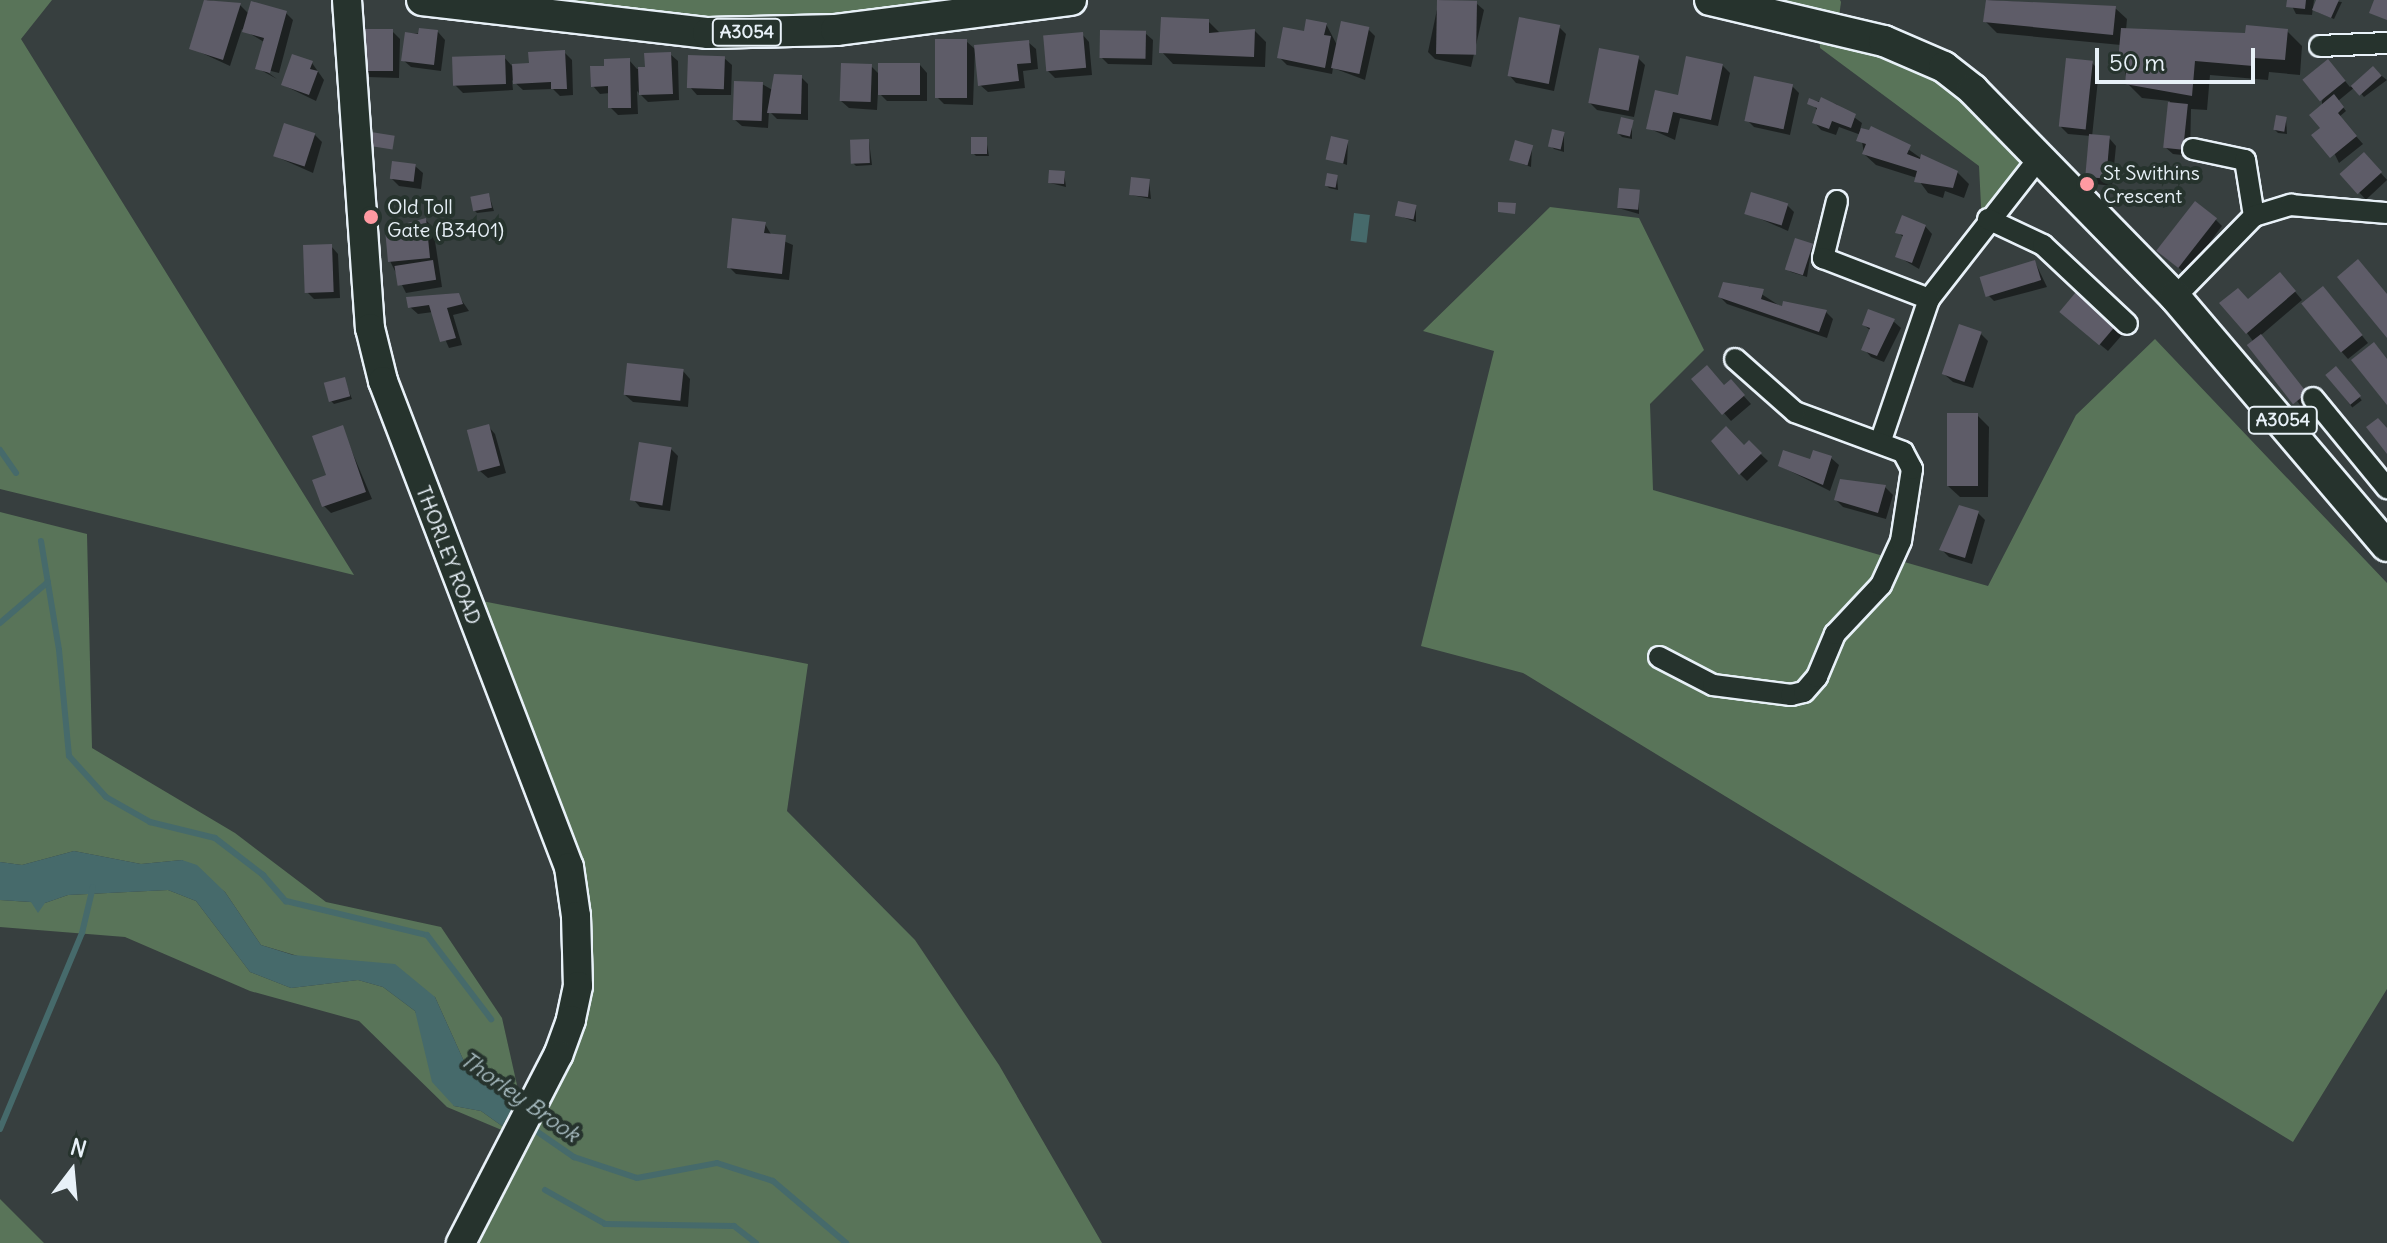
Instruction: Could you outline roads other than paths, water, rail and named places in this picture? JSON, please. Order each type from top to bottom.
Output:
[{"type":"main road","name":"THORLEY ROAD","points":[[347,0],[370,328],[383,381],[569,867],[576,916],[578,986],[571,1020],[461,1243]]},
{"type":"main road","name":"A3054","points":[[422,0],[708,33],[836,30],[1071,0]]},
{"type":"main road","name":"A3054","points":[[1710,0],[1884,41],[1921,56],[1973,90],[2175,297],[2387,546]]},
{"type":"street","points":[[2320,46],[2387,43]]},
{"type":"street","points":[[2193,149],[2245,160],[2254,216]]},
{"type":"street","points":[[1881,440],[1929,299],[1988,219],[2040,157]]},
{"type":"street","points":[[1837,201],[1823,258],[1929,299]]},
{"type":"street","points":[[2175,297],[2254,216],[2291,205],[2387,213]]},
{"type":"street","points":[[1988,219],[2043,245],[2127,324]]},
{"type":"street","points":[[1659,657],[1727,688],[1791,695],[1812,686],[1835,634],[1876,592],[1901,541],[1912,469],[1903,452],[1881,440],[1795,412],[1735,359]]},
{"type":"street","points":[[2313,398],[2387,488]]},
{"type":"water","points":[[1354,213],[1370,215],[1366,243],[1351,241]]},
{"type":"water","points":[[74,851],[141,864],[182,860],[197,865],[225,892],[261,945],[293,955],[395,964],[435,997],[467,1068],[516,1102],[502,1126],[481,1111],[454,1106],[432,1082],[415,1011],[383,987],[358,980],[291,988],[250,972],[196,901],[168,890],[68,895],[45,903],[38,913],[31,902],[0,900],[0,862],[22,865]]},
{"type":"waterway","points":[[0,450],[16,473]]},
{"type":"waterway","points":[[41,541],[59,650],[69,756],[106,797],[150,822],[215,838],[263,875],[286,901],[427,935],[491,1019]]},
{"type":"waterway","points":[[0,623],[48,582]]},
{"type":"waterway","points":[[0,1129],[82,933],[93,887]]},
{"type":"waterway","name":"Thorley Brook","points":[[529,1126],[574,1157],[637,1178],[717,1163],[773,1181],[846,1243]]},
{"type":"waterway","points":[[545,1190],[605,1224],[734,1226],[756,1243]]},
{"type":"place","name":"St Swithins Crescent","points":[[2087,184]]},
{"type":"place","name":"Old Toll Gate (B3401)","points":[[371,217]]}]
